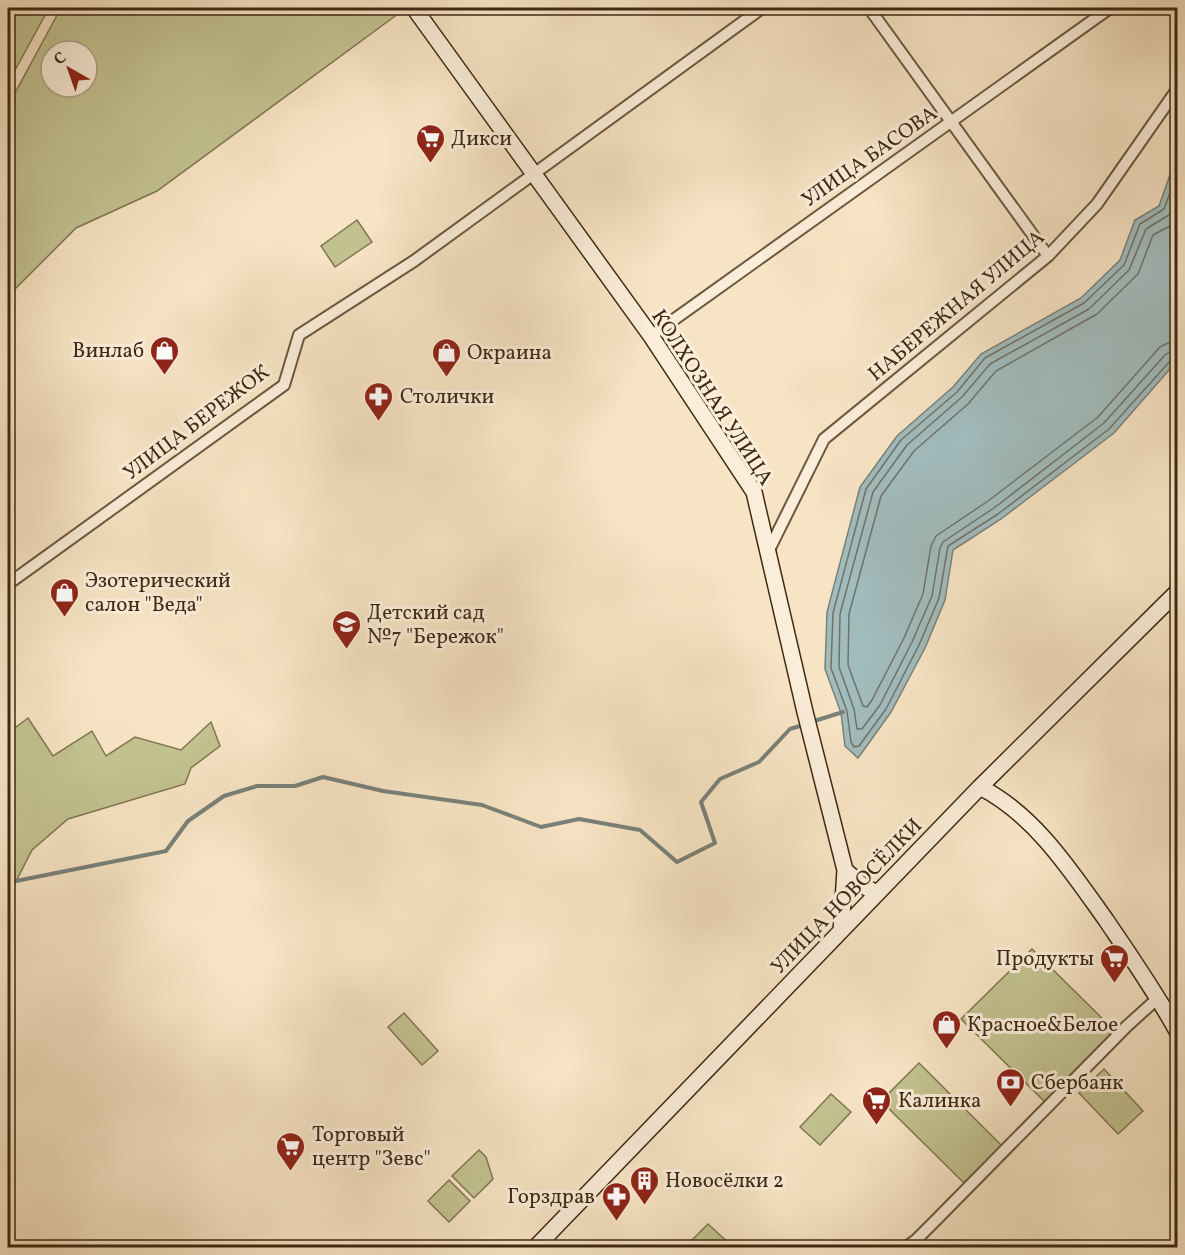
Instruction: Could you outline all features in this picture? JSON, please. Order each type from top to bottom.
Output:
[{"type":"street","name":"УЛИЦА БЕРЕЖОК","points":[[8,584],[284,385],[299,335],[414,261],[762,8]]},
{"type":"street","points":[[869,8],[1048,256]]},
{"type":"street","name":"УЛИЦА БАСОВА","points":[[651,336],[1110,8]]},
{"type":"street","name":"КОЛХОЗНАЯ УЛИЦА","points":[[419,9],[533,174],[651,336],[754,492],[805,712],[845,870],[841,931]]},
{"type":"street","name":"НАБЕРЕЖНАЯ УЛИЦА","points":[[768,552],[824,440],[1048,256],[1097,204],[1178,88]]},
{"type":"street","name":"УЛИЦА НОВОСЁЛКИ","points":[[535,1248],[980,787],[1178,591]]},
{"type":"street","points":[[980,787],[996,795],[1021,815],[1068,867],[1158,998],[1177,1030]]},
{"type":"street","points":[[845,870],[863,886],[877,893]]},
{"type":"street","points":[[905,1248],[916,1240],[1127,1026],[1158,998]]},
{"type":"green space","points":[[8,8],[49,8],[8,83]]},
{"type":"green space","points":[[61,8],[399,8],[402,11],[157,191],[76,228],[8,296],[8,106],[39,49],[39,99],[99,99],[99,39],[44,39]]},
{"type":"green space","points":[[357,220],[372,242],[335,267],[321,246]]},
{"type":"green space","points":[[28,718],[53,756],[92,731],[106,756],[135,737],[181,750],[211,722],[220,746],[191,768],[185,784],[68,819],[32,850],[8,897],[8,733]]},
{"type":"green space","points":[[1032,949],[1117,1033],[1046,1103],[961,1019]]},
{"type":"green space","points":[[404,1013],[438,1051],[422,1065],[388,1027]]},
{"type":"green space","points":[[919,1063],[1002,1146],[964,1183],[881,1101]]},
{"type":"green space","points":[[1104,1069],[1143,1111],[1118,1134],[1079,1093]]},
{"type":"green space","points":[[831,1094],[851,1112],[820,1145],[800,1127]]},
{"type":"green space","points":[[479,1150],[486,1157],[493,1179],[474,1198],[452,1176]]},
{"type":"green space","points":[[449,1180],[470,1201],[449,1222],[428,1201]]},
{"type":"green space","points":[[708,1224],[733,1247],[685,1247]]},
{"type":"water","points":[[1177,155],[1177,361],[1114,433],[1001,519],[953,550],[945,600],[925,648],[891,712],[858,758],[845,746],[841,713],[825,669],[827,612],[860,487],[897,436],[953,387],[981,354],[1081,298],[1120,260],[1135,220],[1159,206]]},
{"type":"waterway","points":[[811,722],[843,712]]},
{"type":"waterway","points":[[8,888],[11,882],[166,851],[188,821],[224,796],[257,786],[295,786],[323,777],[383,791],[482,805],[541,827],[579,819],[640,830],[677,862],[715,843],[701,802],[720,779],[759,762],[790,729],[803,725]]},
{"type":"place","name":"Дикси","points":[[430,164]]},
{"type":"place","name":"Винлаб","points":[[165,376]]},
{"type":"place","name":"Окраина","points":[[446,378]]},
{"type":"place","name":"Столички","points":[[379,422]]},
{"type":"place","name":"Эзотерический салон \"Веда\"","points":[[64,618]]},
{"type":"place","name":"Детский сад №7 \"Бережок\"","points":[[346,650]]},
{"type":"place","name":"Продукты","points":[[1115,984]]},
{"type":"place","name":"Красное&Белое","points":[[946,1050]]},
{"type":"place","name":"Сбербанк","points":[[1010,1108]]},
{"type":"place","name":"Калинка","points":[[877,1126]]},
{"type":"place","name":"Торговый центр \"Зевс\"","points":[[291,1172]]},
{"type":"place","name":"Новосёлки 2","points":[[644,1206]]},
{"type":"place","name":"Горздрав","points":[[616,1222]]}]
